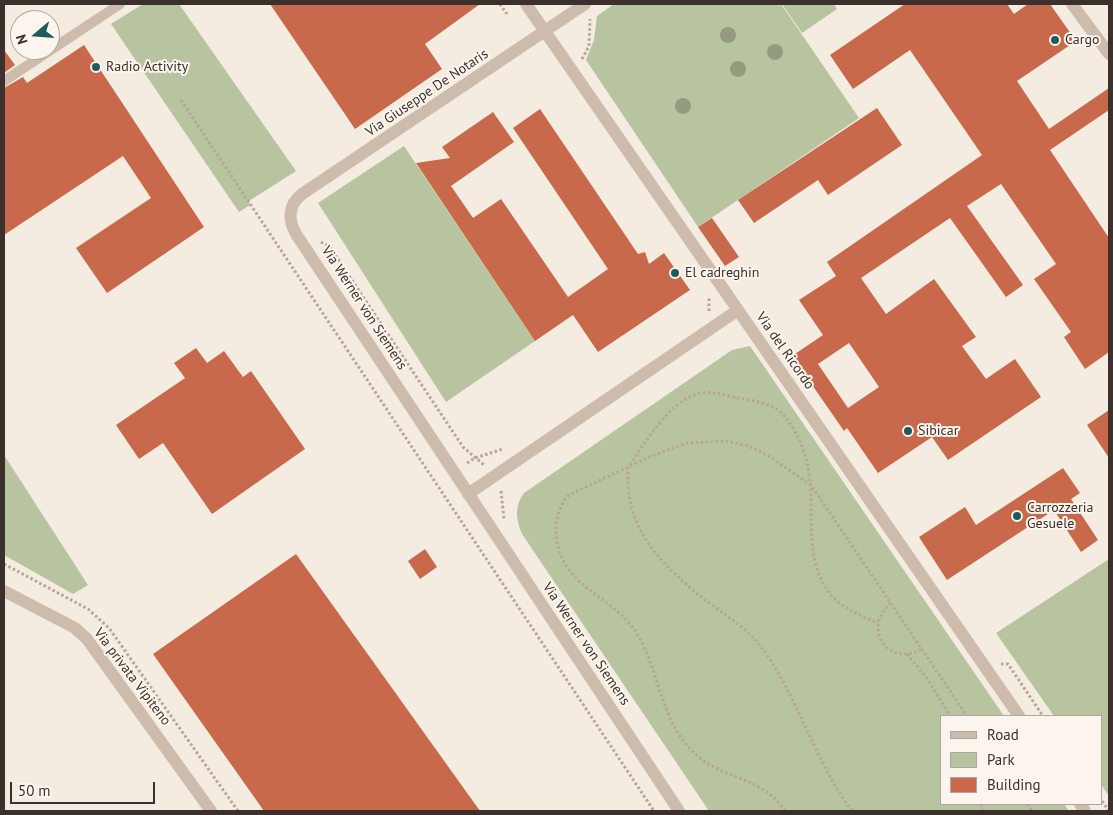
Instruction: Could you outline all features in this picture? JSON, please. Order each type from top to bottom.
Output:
[{"type":"street","name":"Via del Ricordo","points":[[526,4],[1019,715]]},
{"type":"street","points":[[1072,4],[1109,54]]},
{"type":"street","name":"Via Giuseppe De Notaris","points":[[290,212],[295,201],[302,194],[545,32],[587,8]]},
{"type":"street","name":"Via Werner von Siemens","points":[[290,212],[291,223],[296,234],[679,811]]},
{"type":"street","points":[[468,494],[738,310]]},
{"type":"street","name":"Via privata Vipiteno","points":[[4,591],[75,628],[87,639],[211,811]]},
{"type":"lane","points":[[4,82],[120,4]]},
{"type":"path","points":[[500,4],[507,14]]},
{"type":"path","points":[[577,65],[585,56],[589,46],[587,8]]},
{"type":"path","points":[[181,100],[654,811]]},
{"type":"path","points":[[322,242],[330,247],[436,410],[463,447],[487,469]]},
{"type":"path","points":[[706,315],[710,304],[707,293]]},
{"type":"path","points":[[852,811],[825,770],[790,694],[769,657],[744,628],[701,596],[648,542],[632,510],[628,468],[657,426],[683,402],[702,392],[766,404],[780,412],[790,424],[801,443],[810,467],[813,548],[821,581],[828,592],[844,607],[878,623]]},
{"type":"path","points":[[785,811],[774,797],[760,786],[712,766],[691,749],[668,716],[646,650],[636,631],[618,612],[580,583],[562,561],[558,547],[556,526],[564,500],[582,487],[628,468],[668,448],[687,443],[726,441],[748,446],[767,456],[811,485],[966,715]]},
{"type":"path","points":[[463,466],[475,458],[495,453],[510,446]]},
{"type":"path","points":[[435,484],[442,479]]},
{"type":"path","points":[[891,603],[880,615],[878,623],[878,631],[885,645],[899,654],[907,654],[922,649]]},
{"type":"path","points":[[907,654],[927,678],[949,715]]},
{"type":"green space","points":[[143,4],[179,4],[296,171],[249,201],[250,205],[239,212],[111,24]]},
{"type":"green space","points":[[614,4],[781,4],[859,118],[698,227],[586,60],[594,40],[597,16]]},
{"type":"green space","points":[[782,4],[834,4],[837,9],[802,33]]},
{"type":"green space","points":[[404,146],[535,341],[446,402],[318,203]]},
{"type":"green space","points":[[750,346],[1003,715],[940,715],[940,805],[1065,805],[1069,811],[709,811],[522,534],[518,524],[517,508],[524,493],[732,350]]},
{"type":"green space","points":[[4,455],[88,585],[73,594],[4,555]]},
{"type":"green space","points":[[1109,559],[1109,796],[1103,787],[1103,715],[1053,715],[996,633]]},
{"type":"building","points":[[270,4],[480,4],[425,44],[442,69],[355,129]]},
{"type":"building","points":[[905,4],[1007,4],[1014,14],[1028,4],[1050,4],[1076,41],[1017,81],[1049,129],[1109,88],[1109,110],[1050,150],[1109,238],[1109,352],[1085,369],[1064,337],[1071,332],[1034,279],[1056,264],[1001,184],[967,206],[1023,285],[1006,297],[950,218],[861,278],[886,314],[934,279],[976,337],[962,346],[986,379],[1015,359],[1041,397],[948,460],[932,437],[878,473],[847,428],[844,431],[792,356],[823,335],[799,300],[836,276],[827,262],[982,155],[910,50],[853,89],[830,55]],"holes":[[[849,343],[879,387],[848,408],[818,364]]]},
{"type":"building","points":[[84,45],[204,227],[107,293],[76,248],[151,198],[123,156],[4,235],[4,88],[23,77],[27,83]]},
{"type":"building","points":[[4,50],[15,65],[4,73]]},
{"type":"building","points":[[877,108],[902,145],[828,195],[818,180],[754,223],[738,200]]},
{"type":"building","points":[[540,109],[638,254],[645,252],[649,264],[664,253],[690,290],[598,352],[573,315],[535,341],[416,163],[450,158],[442,147],[493,112],[514,142],[451,186],[473,218],[501,199],[568,297],[608,269],[513,128]]},
{"type":"building","points":[[712,218],[739,257],[725,266],[698,227]]},
{"type":"building","points":[[196,348],[207,363],[224,351],[243,377],[251,371],[305,449],[212,514],[163,443],[139,459],[116,425],[185,378],[174,363]]},
{"type":"building","points":[[1109,410],[1109,458],[1087,425]]},
{"type":"building","name":"Carrozzeria Gesuele","points":[[1063,468],[1080,493],[1071,499],[1098,540],[1081,552],[1054,510],[947,580],[919,537],[965,507],[976,525]]},
{"type":"building","points":[[425,549],[437,567],[420,579],[408,561]]},
{"type":"building","points":[[296,554],[480,811],[264,811],[153,654]]},
{"type":"place","name":"Cargo","points":[[1055,40]]},
{"type":"place","name":"Radio Activity","points":[[96,67]]},
{"type":"place","name":"El cadreghin","points":[[675,273]]},
{"type":"place","name":"Sibicar","points":[[908,431]]},
{"type":"place","name":"Carrozzeria Gesuele","points":[[1017,516]]}]
